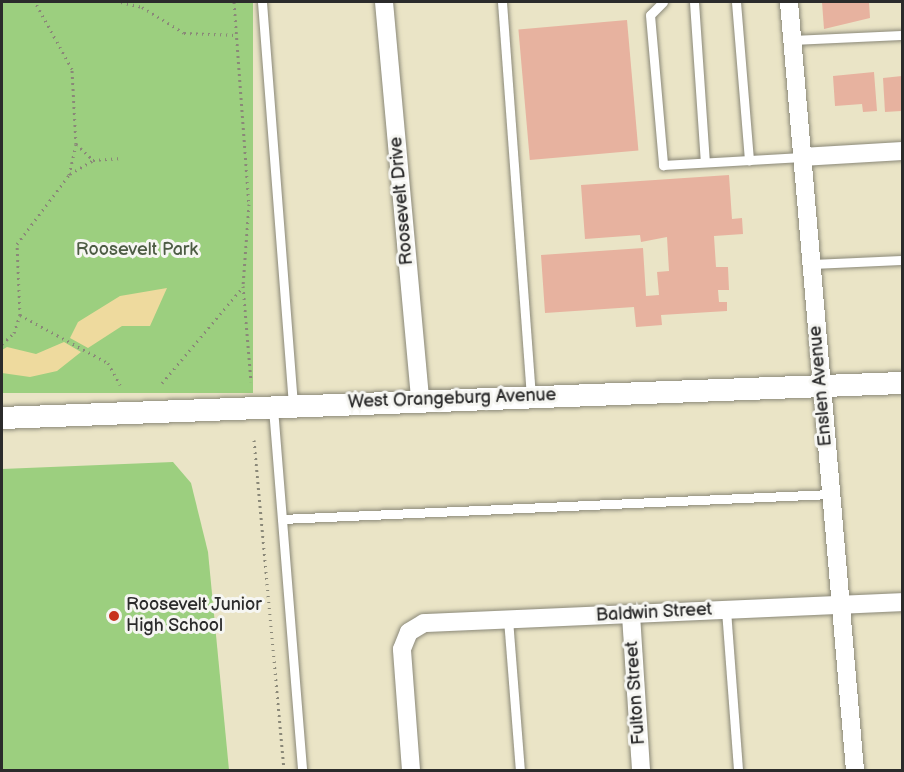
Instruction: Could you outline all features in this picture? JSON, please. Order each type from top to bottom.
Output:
[{"type":"street","name":"Roosevelt Drive","points":[[384,2],[420,400]]},
{"type":"street","name":"Enslen Avenue","points":[[789,2],[855,771]]},
{"type":"street","points":[[802,157],[903,152]]},
{"type":"street","name":"West Orangeburg Avenue","points":[[2,418],[903,383]]},
{"type":"street","name":"Baldwin Street","points":[[411,771],[402,657],[409,632],[433,621],[631,615],[841,603],[903,602]]},
{"type":"street","name":"Fulton Street","points":[[631,615],[640,771]]},
{"type":"lane","points":[[262,2],[283,407],[282,519],[302,771]]},
{"type":"lane","points":[[502,2],[531,396]]},
{"type":"lane","points":[[663,2],[650,15],[663,165],[802,157]]},
{"type":"lane","points":[[694,2],[705,162]]},
{"type":"lane","points":[[735,2],[749,160]]},
{"type":"lane","points":[[791,40],[903,35]]},
{"type":"lane","points":[[811,264],[903,260]]},
{"type":"lane","points":[[282,519],[830,494]]},
{"type":"lane","points":[[726,610],[738,771]]},
{"type":"lane","points":[[508,619],[519,771]]},
{"type":"path","points":[[35,2],[72,69],[76,144],[69,175]]},
{"type":"path","points":[[121,2],[142,7],[184,33],[236,35]]},
{"type":"path","points":[[234,2],[249,204],[243,286],[251,382]]},
{"type":"path","points":[[76,144],[93,160]]},
{"type":"path","points":[[2,344],[20,315],[17,244],[69,175],[93,160],[121,158]]},
{"type":"path","points":[[162,383],[243,286]]},
{"type":"path","points":[[20,315],[108,363],[120,385]]},
{"type":"path","points":[[254,440],[284,771]]},
{"type":"green space","name":"Roosevelt Park","points":[[2,2],[253,2],[253,393],[2,393]]},
{"type":"green space","name":"Roosevelt Junior High School","points":[[173,462],[191,483],[208,552],[229,770],[2,770],[2,469]]},
{"type":"sand","points":[[167,288],[150,326],[122,326],[88,348],[70,338],[78,322],[120,296]]},
{"type":"sand","points":[[64,342],[81,352],[57,371],[30,377],[2,373],[2,350],[7,347],[36,354]]},
{"type":"building","points":[[822,2],[869,2],[870,18],[824,29]]},
{"type":"building","points":[[627,20],[638,151],[530,160],[518,29]]},
{"type":"building","points":[[874,72],[877,111],[863,112],[862,104],[835,106],[833,76]]},
{"type":"building","points":[[902,76],[901,111],[885,112],[883,78]]},
{"type":"building","points":[[729,175],[732,219],[742,218],[743,234],[714,236],[716,267],[728,267],[729,290],[718,290],[719,302],[727,302],[727,311],[661,315],[662,325],[636,327],[634,307],[545,313],[541,255],[643,248],[646,296],[659,295],[657,272],[669,271],[667,237],[641,242],[640,235],[585,239],[581,185]]},
{"type":"place","name":"Roosevelt Junior High School","points":[[114,616]]}]
